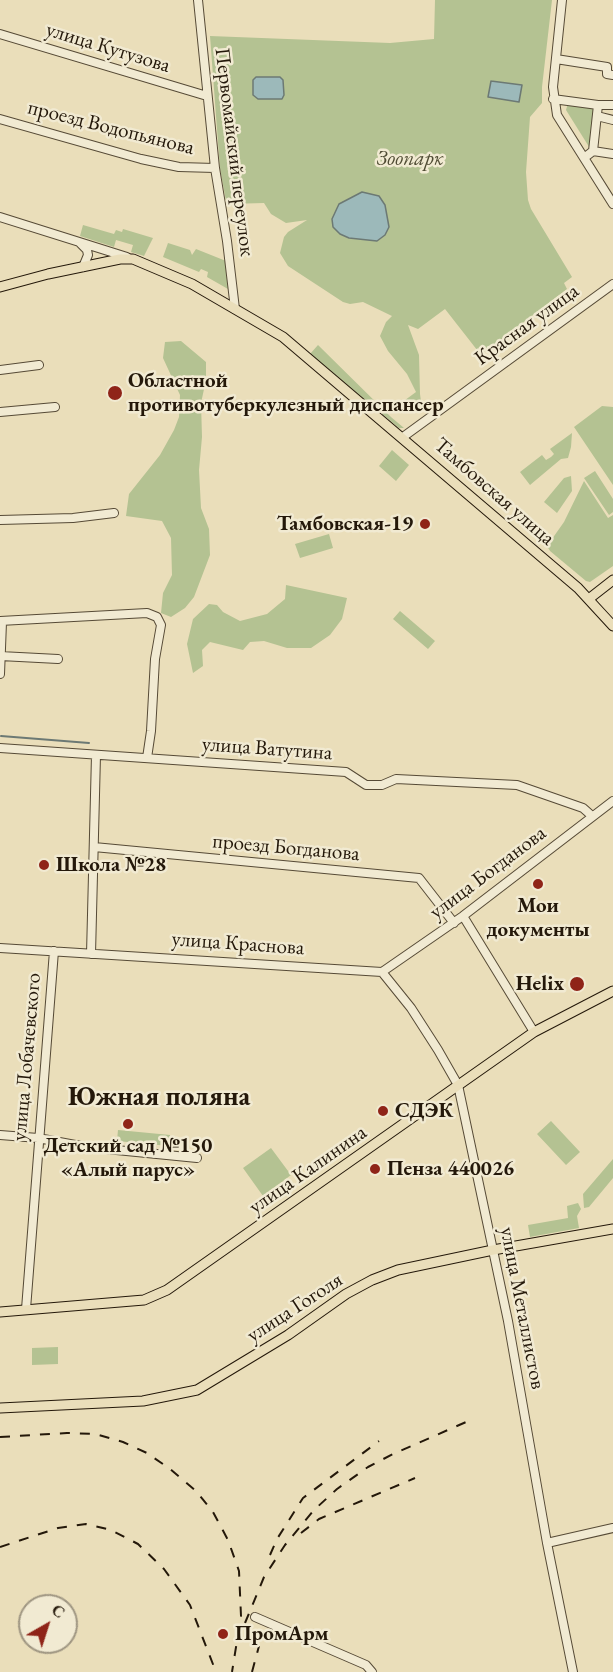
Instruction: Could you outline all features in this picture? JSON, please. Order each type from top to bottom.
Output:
[{"type":"main road","name":"Тамбовская улица","points":[[133,259],[192,284],[283,337],[590,598],[613,626]]},
{"type":"main road","points":[[0,287],[107,261],[133,259]]},
{"type":"main road","points":[[590,598],[613,580]]},
{"type":"main road","name":"улица Калинина","points":[[0,1312],[144,1300],[161,1294],[534,1032],[613,991]]},
{"type":"main road","name":"улица Гоголя","points":[[0,1408],[143,1401],[197,1390],[288,1335],[346,1294],[372,1280],[398,1270],[613,1228]]},
{"type":"street","name":"Первомайский переулок","points":[[198,0],[215,168],[235,309]]},
{"type":"street","points":[[562,0],[553,99],[557,115],[613,204]]},
{"type":"street","name":"улица Кутузова","points":[[0,34],[207,96]]},
{"type":"street","points":[[556,59],[607,67],[607,74],[613,75]]},
{"type":"street","points":[[553,99],[613,105]]},
{"type":"street","points":[[584,158],[593,151],[598,105]]},
{"type":"street","points":[[597,116],[613,120]]},
{"type":"street","name":"проезд Водопьянова","points":[[0,119],[141,159],[179,167],[215,168]]},
{"type":"street","points":[[593,151],[613,154]]},
{"type":"street","points":[[0,217],[133,259]]},
{"type":"street","points":[[79,242],[87,250],[88,255],[83,267]]},
{"type":"street","name":"Красная улица","points":[[403,437],[613,284]]},
{"type":"street","points":[[0,370],[39,366]]},
{"type":"street","points":[[0,412],[55,407]]},
{"type":"street","points":[[0,520],[73,518],[114,513]]},
{"type":"street","points":[[0,674],[1,621],[147,613],[157,616],[161,625],[155,659],[151,731],[147,758]]},
{"type":"street","points":[[1,656],[58,659]]},
{"type":"street","name":"улица Ватутина","points":[[0,748],[346,772],[366,785],[382,785],[396,779],[517,785],[583,808],[592,816]]},
{"type":"street","points":[[91,954],[96,755]]},
{"type":"street","name":"улица Богданова","points":[[382,972],[464,916],[613,801]]},
{"type":"street","name":"проезд Богданова","points":[[93,847],[419,878],[454,923]]},
{"type":"street","points":[[464,916],[534,1032]]},
{"type":"street","name":"улица Краснова","points":[[0,948],[382,972]]},
{"type":"street","name":"улица Лобачевского","points":[[26,1310],[54,951]]},
{"type":"street","name":"улица Металлистов","points":[[382,972],[411,1008],[458,1085],[508,1321],[547,1543],[573,1672]]},
{"type":"street","points":[[0,1135],[38,1138],[86,1147],[197,1158]]},
{"type":"street","points":[[547,1543],[613,1528]]},
{"type":"street","points":[[255,1617],[366,1665],[372,1672]]},
{"type":"green space","name":"Зоопарк","points":[[435,0],[552,0],[542,103],[530,117],[526,172],[528,200],[531,209],[572,277],[564,283],[567,289],[481,355],[445,309],[418,329],[408,325],[419,355],[422,409],[411,406],[393,409],[416,392],[407,374],[388,351],[380,336],[386,322],[392,316],[363,302],[350,304],[343,302],[288,266],[280,253],[284,237],[307,220],[286,223],[271,214],[264,203],[229,204],[226,201],[220,169],[210,36],[390,43],[434,39]]},
{"type":"green space","points":[[568,103],[596,107],[591,150],[566,110]]},
{"type":"green space","points":[[83,225],[114,234],[116,230],[122,232],[123,229],[153,238],[144,256],[131,252],[133,245],[116,240],[114,247],[80,236]]},
{"type":"green space","points":[[168,243],[190,250],[192,255],[196,249],[226,261],[228,289],[207,277],[208,272],[201,269],[199,272],[163,257]]},
{"type":"green space","points":[[181,341],[206,362],[206,380],[201,403],[202,437],[199,470],[201,508],[209,529],[210,555],[194,597],[185,608],[171,617],[161,613],[163,593],[172,575],[171,538],[162,521],[126,516],[129,494],[160,455],[179,417],[180,395],[163,358],[165,342]]},
{"type":"green space","points":[[318,345],[404,428],[399,428],[310,354]]},
{"type":"green space","points":[[602,406],[613,407],[613,485],[574,427]]},
{"type":"green space","points":[[572,433],[568,458],[561,459],[530,485],[520,472],[542,455],[546,460],[551,457],[554,454],[550,449]]},
{"type":"green space","points":[[392,450],[409,465],[396,481],[379,466]]},
{"type":"green space","points":[[595,471],[613,499],[613,512],[609,515],[584,478]]},
{"type":"green space","points":[[571,476],[572,491],[557,513],[544,502],[564,478]]},
{"type":"green space","points":[[584,481],[608,518],[613,515],[613,566],[590,582],[550,551],[547,546],[564,522]]},
{"type":"green space","points":[[329,534],[333,548],[300,558],[295,544]]},
{"type":"green space","points":[[286,585],[347,598],[342,619],[330,635],[311,648],[287,648],[264,641],[250,642],[243,650],[210,642],[202,650],[203,666],[193,673],[187,644],[193,619],[209,604],[217,605],[223,612],[240,621],[267,614],[285,599]]},
{"type":"green space","points":[[400,611],[435,641],[428,649],[393,619]]},
{"type":"green space","points":[[551,1121],[580,1152],[566,1165],[537,1134]]},
{"type":"green space","points":[[118,1130],[170,1135],[169,1146],[117,1141]]},
{"type":"green space","points":[[271,1148],[291,1175],[263,1196],[243,1168]]},
{"type":"green space","points":[[613,1159],[613,1178],[589,1207],[584,1208],[583,1194]]},
{"type":"green space","points":[[578,1203],[581,1209],[577,1216],[579,1228],[530,1237],[528,1225],[568,1218],[567,1206]]},
{"type":"green space","points":[[58,1347],[58,1364],[32,1365],[32,1348]]},
{"type":"water","points":[[256,77],[280,77],[283,80],[282,99],[258,99],[253,95],[253,80]]},
{"type":"water","points":[[491,81],[522,85],[519,102],[488,97]]},
{"type":"water","points":[[362,192],[379,196],[385,205],[389,227],[385,235],[377,241],[349,238],[340,234],[333,227],[332,219],[339,204]]},
{"type":"waterway","points":[[1,736],[89,743]]},
{"type":"railway","points":[[245,1623],[264,1577],[285,1545],[314,1510],[337,1489],[368,1467],[393,1454],[473,1419]]},
{"type":"railway","points":[[0,1437],[67,1433],[95,1434],[123,1442],[147,1453],[196,1491],[213,1512],[228,1540],[239,1571],[241,1616],[232,1672]]},
{"type":"railway","points":[[270,1555],[277,1539],[303,1498],[379,1441]]},
{"type":"railway","points":[[301,1533],[319,1519],[415,1478]]},
{"type":"railway","points":[[0,1547],[58,1528],[86,1524],[111,1530],[138,1544],[164,1569],[190,1605],[216,1672]]},
{"type":"railway","points":[[252,1672],[259,1646]]},
{"type":"place","name":"Областной противотуберкулезный диспансер","points":[[115,393]]},
{"type":"place","name":"Тамбовская-19","points":[[425,524]]},
{"type":"place","name":"Школа №28","points":[[44,865]]},
{"type":"place","name":"Мои документы","points":[[538,884]]},
{"type":"place","name":"Helix","points":[[577,984]]},
{"type":"place","name":"СДЭК","points":[[383,1111]]},
{"type":"place","name":"Детский сад №150 «Алый парус»","points":[[128,1124]]},
{"type":"place","name":"Пенза 440026","points":[[375,1169]]},
{"type":"place","name":"ПромАрм","points":[[223,1634]]},
{"type":"district","name":"Южная поляна","points":[[159,1098]]}]
